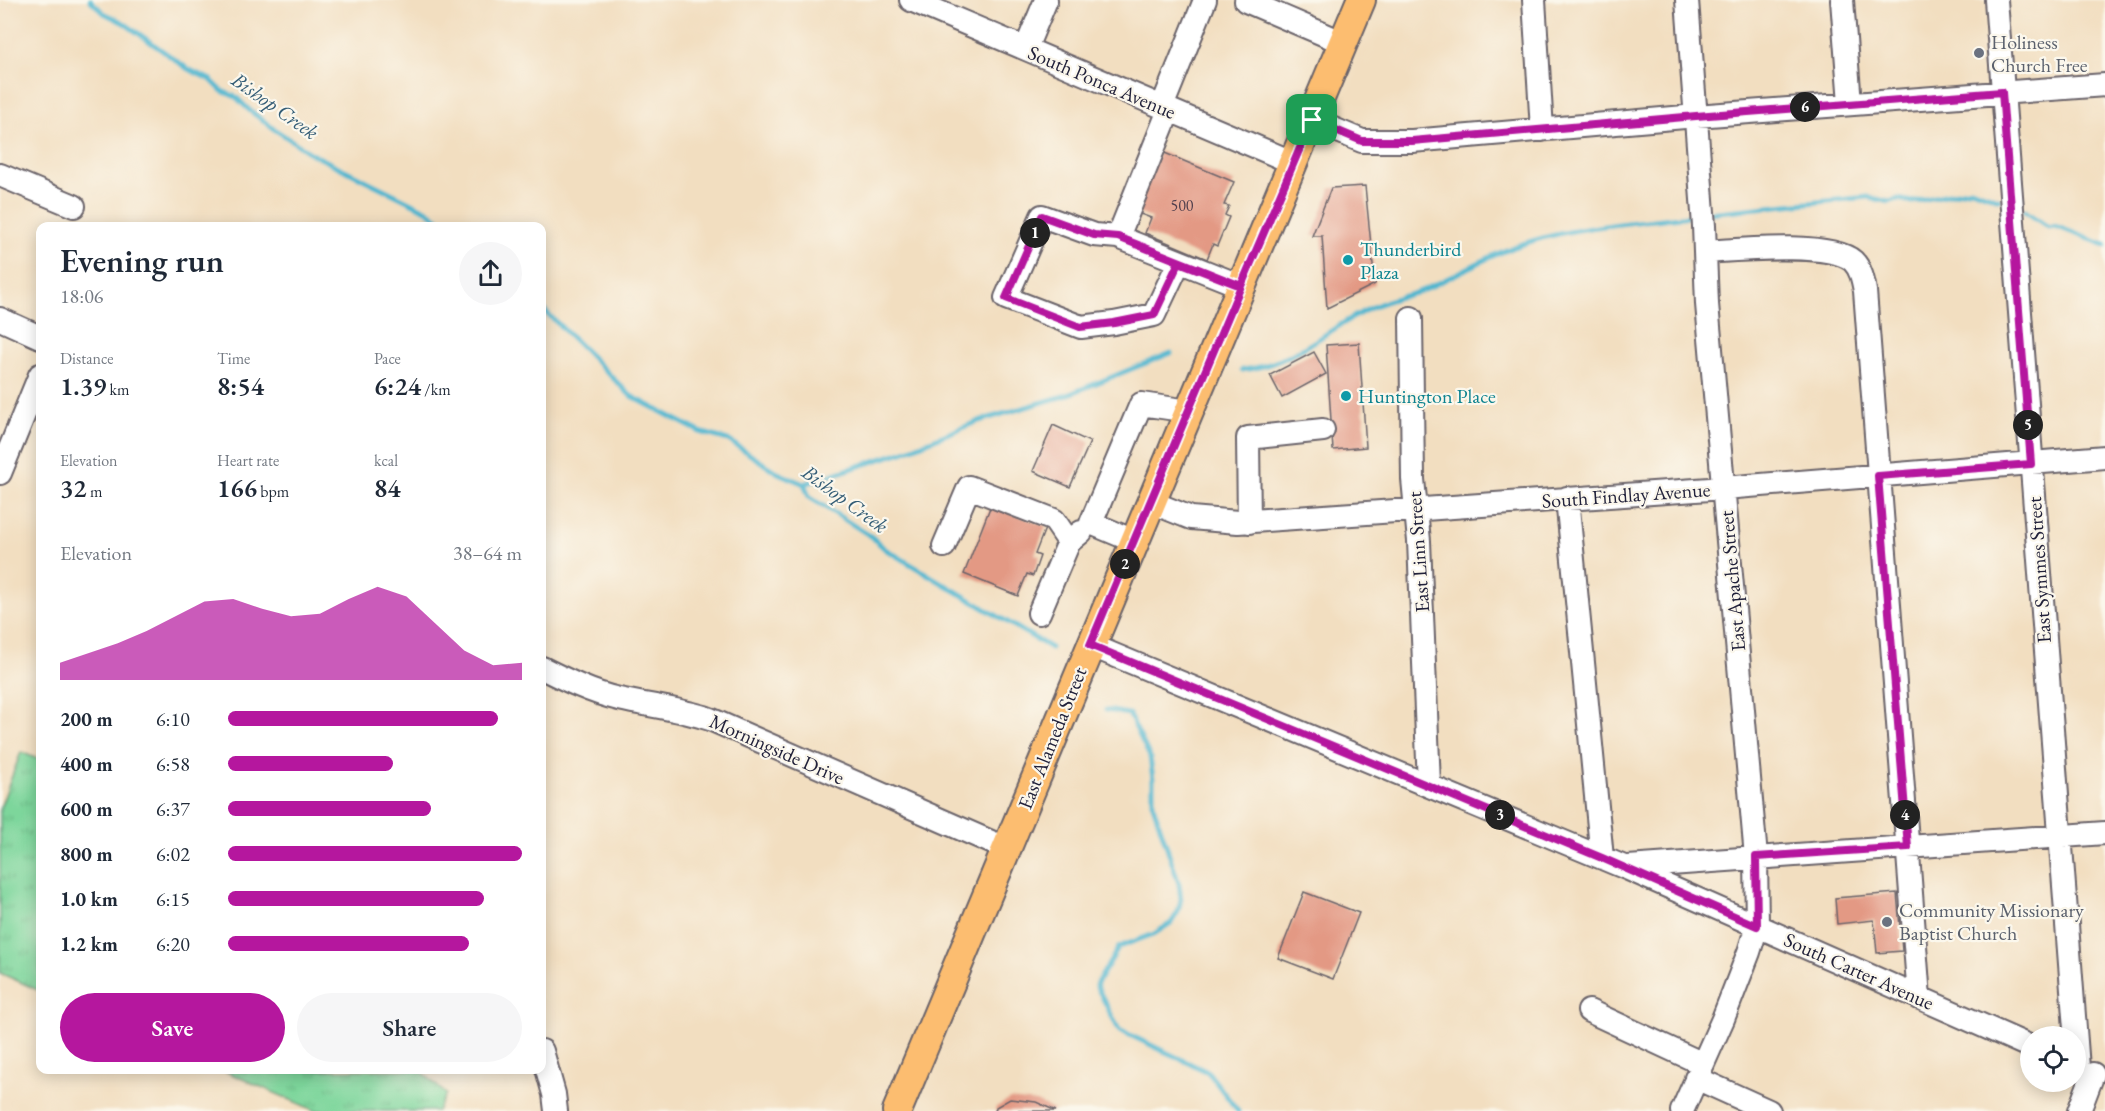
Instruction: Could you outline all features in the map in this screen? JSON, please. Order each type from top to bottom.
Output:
[{"type":"main road","name":"East Alameda Street","points":[[897,1111],[1361,0]]},
{"type":"street","name":"South Ponca Avenue","points":[[911,0],[1294,163]]},
{"type":"street","points":[[1026,48],[1046,0]]},
{"type":"street","points":[[1118,237],[1205,0]]},
{"type":"street","points":[[1246,0],[1344,43]]},
{"type":"street","points":[[1534,0],[1542,130]]},
{"type":"street","name":"East Apache Street","points":[[1682,1111],[1745,963],[1757,926],[1756,857],[1707,304],[1704,226],[1687,0]]},
{"type":"street","points":[[1842,0],[1850,103]]},
{"type":"street","name":"East Symmes Street","points":[[1996,0],[2059,836],[2088,1072],[2079,1111]]},
{"type":"street","points":[[1312,120],[1392,152],[1542,130],[1850,103],[2105,85]]},
{"type":"street","points":[[0,175],[74,206]]},
{"type":"street","points":[[1179,262],[1154,315],[1080,327],[1006,298],[1042,216],[1094,235],[1118,237],[1241,286]]},
{"type":"street","points":[[1705,252],[1737,249],[1828,250],[1851,260],[1862,276],[1865,291],[1919,998]]},
{"type":"street","name":"East Linn Street","points":[[1411,318],[1413,478],[1419,541],[1429,785]]},
{"type":"street","points":[[0,319],[36,335]]},
{"type":"street","points":[[1,470],[36,385]]},
{"type":"street","points":[[1039,613],[1069,542],[1091,523],[1141,404],[1188,411]]},
{"type":"street","points":[[1249,522],[1248,438],[1323,430]]},
{"type":"street","name":"South Findlay Avenue","points":[[1150,502],[1191,518],[1249,522],[1724,488],[2105,457]]},
{"type":"street","points":[[944,546],[969,487],[1054,520],[1069,542]]},
{"type":"street","points":[[1567,498],[1602,858]]},
{"type":"street","points":[[1091,523],[1134,541]]},
{"type":"street","name":"South Carter Avenue","points":[[1090,645],[1624,867],[2020,1042]]},
{"type":"street","name":"Morningside Drive","points":[[546,670],[618,699],[672,708],[710,719],[1007,849]]},
{"type":"street","points":[[1624,867],[2105,833]]},
{"type":"street","points":[[1588,1011],[1769,1111]]},
{"type":"street","points":[[546,1065],[556,1111]]},
{"type":"green space","points":[[21,752],[36,758],[36,989],[0,973],[0,808]]},
{"type":"green space","points":[[231,1074],[424,1074],[446,1094],[437,1111],[316,1111]]},
{"type":"building","points":[[1160,151],[1234,182],[1224,205],[1229,206],[1225,215],[1229,217],[1217,246],[1213,244],[1207,259],[1145,233],[1151,218],[1135,212]]},
{"type":"building","name":"Thunderbird Plaza","points":[[1365,186],[1375,284],[1327,308],[1322,236],[1312,236],[1331,188]]},
{"type":"building","name":"Huntington Place","points":[[1359,343],[1366,447],[1333,450],[1326,345]]},
{"type":"building","name":"Huntington Place","points":[[1314,352],[1326,374],[1282,398],[1270,375]]},
{"type":"building","points":[[1053,425],[1090,442],[1070,487],[1033,471]]},
{"type":"building","points":[[991,505],[1046,526],[1035,554],[1040,556],[1033,576],[1027,574],[1018,596],[964,574]]},
{"type":"building","points":[[1304,892],[1359,913],[1333,979],[1278,958]]},
{"type":"building","name":"Community Missionary Baptist Church","points":[[1897,893],[1902,951],[1877,953],[1874,920],[1837,924],[1835,898]]},
{"type":"building","points":[[1010,1099],[1036,1102],[1056,1111],[995,1111],[996,1107]]},
{"type":"waterway","name":"Bishop Creek","points":[[90,0],[104,13],[124,23],[188,69],[211,80],[222,91],[236,97],[274,129],[312,154],[428,211],[443,222]]},
{"type":"waterway","points":[[1707,213],[1868,197],[1889,202],[1898,199],[1913,202],[1971,189],[1999,199]]},
{"type":"waterway","points":[[2025,211],[2048,227],[2055,226],[2105,245]]},
{"type":"waterway","points":[[1242,370],[1281,360],[1367,310],[1423,290],[1492,256],[1518,246],[1593,228],[1698,215]]},
{"type":"waterway","name":"Bishop Creek","points":[[546,312],[631,396],[700,432],[728,440],[778,473],[804,484]]},
{"type":"waterway","points":[[804,484],[905,451],[979,421],[1067,395],[1171,353]]},
{"type":"waterway","name":"Bishop Creek","points":[[804,484],[809,497],[872,537],[885,549],[1051,648]]},
{"type":"waterway","name":"Bishop Creek","points":[[1106,710],[1129,714],[1150,757],[1153,805],[1179,884],[1181,899],[1178,912],[1171,923],[1154,934],[1119,947],[1096,985],[1119,1030],[1208,1072],[1238,1111]]},
{"type":"place","name":"Holiness Church Free","points":[[1979,53]]},
{"type":"place","name":"Thunderbird Plaza","points":[[1348,260]]},
{"type":"place","name":"Huntington Place","points":[[1346,396]]},
{"type":"place","name":"Community Missionary Baptist Church","points":[[1887,922]]},
{"type":"route","points":[[1312,120],[1241,286],[1179,262],[1154,315],[1080,327],[1006,298],[1042,216],[1094,235],[1118,237],[1241,286],[1090,645],[1429,785],[1757,926],[1756,857],[1908,847],[1878,476],[2031,464],[2002,92],[1412,141],[1362,141],[1312,120]]}]
